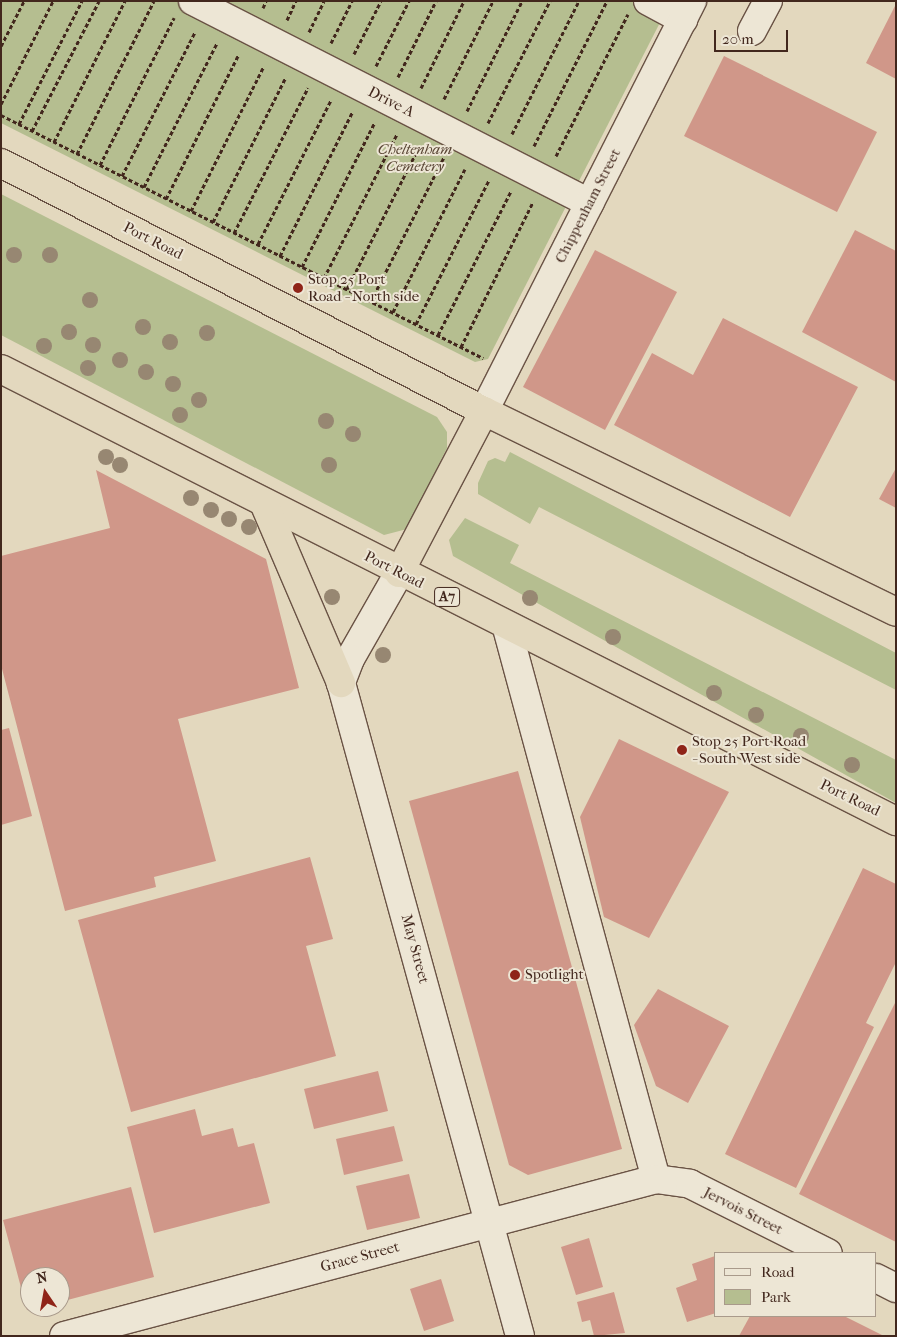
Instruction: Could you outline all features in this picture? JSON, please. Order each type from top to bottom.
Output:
[{"type":"highway","name":"Port Road","points":[[1,163],[484,411],[896,612]]},
{"type":"highway","name":"Port Road","points":[[1,369],[507,628],[896,821]]},
{"type":"highway","points":[[399,573],[484,411]]},
{"type":"highway","points":[[264,503],[341,683]]},
{"type":"street","points":[[648,1],[688,10]]},
{"type":"street","points":[[752,31],[768,1]]},
{"type":"street","name":"Chippenham Street","points":[[484,411],[688,10]]},
{"type":"street","name":"Drive A","points":[[212,14],[342,77],[590,203]]},
{"type":"street","points":[[341,683],[350,659],[399,573]]},
{"type":"street","points":[[507,628],[656,1179]]},
{"type":"street","name":"May Street","points":[[341,683],[520,1336]]},
{"type":"street","name":"Grace Street","points":[[64,1336],[656,1179]]},
{"type":"street","name":"Jervois Street","points":[[656,1179],[690,1184],[826,1252]]},
{"type":"street","points":[[877,1278],[896,1288]]},
{"type":"path","points":[[1,46],[24,1]]},
{"type":"path","points":[[1,104],[53,1]]},
{"type":"path","points":[[19,124],[82,1]]},
{"type":"path","points":[[32,131],[99,1]]},
{"type":"path","points":[[54,142],[126,1]]},
{"type":"path","points":[[77,154],[154,1]]},
{"type":"path","points":[[100,165],[212,14],[266,1]]},
{"type":"path","points":[[296,1],[342,77]]},
{"type":"path","points":[[302,267],[342,77],[324,1]]},
{"type":"path","points":[[324,278],[342,77],[352,1]]},
{"type":"path","points":[[258,244],[381,1]]},
{"type":"path","points":[[213,222],[409,1]]},
{"type":"path","points":[[191,211],[342,77],[436,1]]},
{"type":"path","points":[[234,233],[342,77],[464,1]]},
{"type":"path","points":[[122,176],[212,14]]},
{"type":"path","points":[[144,187],[212,14]]},
{"type":"path","points":[[166,198],[212,14]]},
{"type":"path","points":[[280,256],[342,77]]},
{"type":"path","points":[[1,115],[484,358],[488,349]]},
{"type":"green space","name":"Cheltenham Cemetery","points":[[1,1],[671,1],[488,359],[475,362],[1,123]]},
{"type":"green space","points":[[1,194],[437,417],[447,432],[447,448],[407,529],[384,535],[1,335]]},
{"type":"green space","points":[[510,452],[896,653],[896,690],[539,507],[530,524],[478,494],[478,483],[488,461],[495,458],[505,462]]},
{"type":"green space","points":[[465,518],[519,545],[510,563],[896,760],[896,803],[453,556],[449,540]]},
{"type":"building","points":[[896,4],[896,79],[866,63]]},
{"type":"building","points":[[724,56],[877,132],[837,212],[684,136]]},
{"type":"building","points":[[855,230],[896,251],[896,382],[802,332]]},
{"type":"building","points":[[595,250],[677,292],[605,430],[523,387]]},
{"type":"building","points":[[723,318],[858,387],[790,517],[614,425],[652,353],[693,375]]},
{"type":"building","points":[[896,468],[896,508],[879,499]]},
{"type":"building","points":[[96,470],[266,559],[299,688],[178,719],[216,861],[154,877],[156,887],[65,911],[1,665],[1,556],[110,528]]},
{"type":"building","points":[[9,728],[32,816],[1,825],[1,730]]},
{"type":"building","points":[[619,739],[729,792],[649,938],[604,917],[580,817]]},
{"type":"building","name":"Spotlight","points":[[518,771],[622,1149],[528,1175],[509,1165],[409,801]]},
{"type":"building","points":[[310,857],[333,939],[306,946],[336,1056],[131,1112],[78,920]]},
{"type":"building","points":[[863,868],[896,884],[896,962],[866,1023],[874,1027],[796,1188],[725,1154]]},
{"type":"building","points":[[658,989],[729,1026],[688,1103],[656,1086],[634,1025]]},
{"type":"building","points":[[896,1001],[896,1242],[799,1194]]},
{"type":"building","points":[[378,1071],[388,1111],[314,1129],[304,1089]]},
{"type":"building","points":[[195,1109],[202,1136],[233,1128],[238,1147],[254,1143],[270,1203],[154,1233],[127,1127]]},
{"type":"building","points":[[394,1126],[403,1161],[344,1175],[336,1139]]},
{"type":"building","points":[[409,1174],[420,1218],[367,1230],[356,1186]]},
{"type":"building","points":[[131,1187],[154,1277],[70,1299],[70,1267],[20,1267],[20,1284],[3,1220]]},
{"type":"building","points":[[589,1238],[603,1287],[576,1295],[561,1247]]},
{"type":"building","points":[[714,1256],[714,1314],[687,1322],[676,1288],[697,1280],[692,1264]]},
{"type":"building","points":[[441,1279],[454,1321],[424,1331],[410,1289]]},
{"type":"building","points":[[614,1292],[625,1333],[594,1336],[590,1320],[582,1322],[577,1302]]},
{"type":"building","points":[[749,1317],[846,1317],[884,1336],[739,1336]]},
{"type":"place","name":"Stop 25 Port Road - North side","points":[[298,288]]},
{"type":"place","name":"Stop 25 Port Road - South West side","points":[[682,750]]},
{"type":"place","name":"Spotlight","points":[[515,975]]}]
